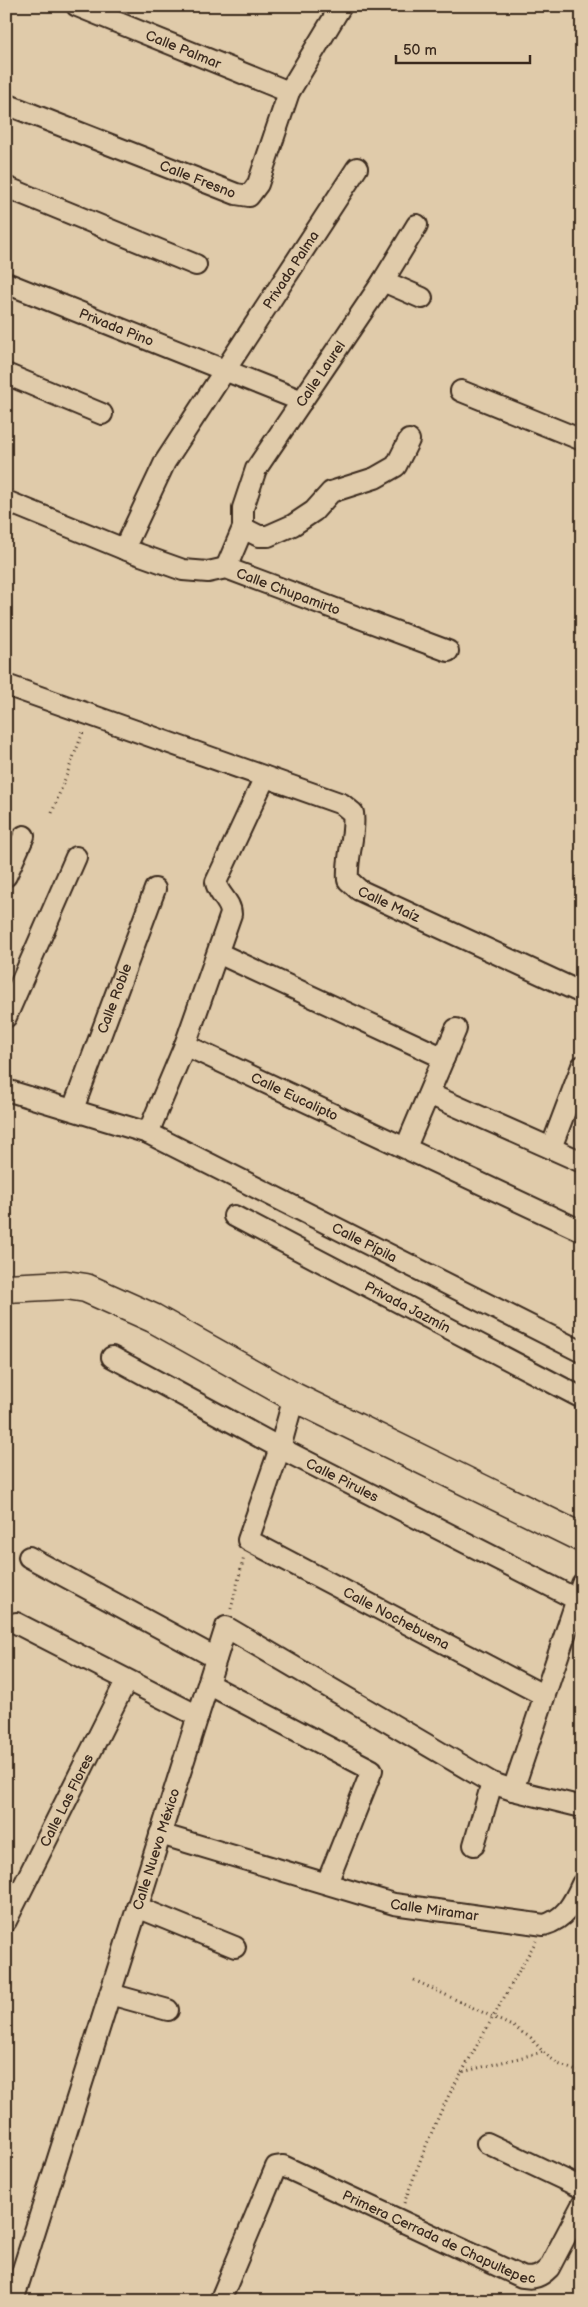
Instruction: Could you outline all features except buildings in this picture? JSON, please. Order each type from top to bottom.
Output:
[{"type":"street","name":"Calle Palmar","points":[[77,6],[288,92]]},
{"type":"street","name":"Calle Fresno","points":[[6,104],[236,194],[249,196],[258,184],[288,92],[341,6]]},
{"type":"street","name":"Privada Palma","points":[[124,549],[165,462],[227,370],[357,168]]},
{"type":"street","points":[[6,187],[196,265]]},
{"type":"street","name":"Calle Laurel","points":[[226,568],[243,528],[243,508],[256,469],[383,281],[417,226]]},
{"type":"street","points":[[383,281],[422,298]]},
{"type":"street","name":"Privada Pino","points":[[6,283],[302,401]]},
{"type":"street","points":[[6,374],[102,414]]},
{"type":"street","points":[[461,391],[582,440]]},
{"type":"street","points":[[243,528],[259,536],[268,536],[292,525],[314,511],[331,492],[375,478],[396,466],[410,440]]},
{"type":"street","name":"Calle Chupamirto","points":[[6,501],[124,549],[182,570],[208,572],[226,568],[448,651]]},
{"type":"street","points":[[6,685],[265,777],[216,882],[231,910],[218,953],[185,1045],[148,1133]]},
{"type":"street","name":"Calle Maíz","points":[[265,777],[342,804],[353,813],[355,827],[347,867],[348,880],[359,890],[582,993]]},
{"type":"street","points":[[7,870],[24,836]]},
{"type":"street","points":[[6,1016],[76,856]]},
{"type":"street","name":"Calle Roble","points":[[72,1109],[155,888]]},
{"type":"street","points":[[218,953],[444,1058]]},
{"type":"street","points":[[406,1147],[456,1029]]},
{"type":"street","name":"Calle Eucalipto","points":[[185,1045],[582,1231]]},
{"type":"street","points":[[552,1148],[582,1066]]},
{"type":"street","name":"Calle Pípila","points":[[6,1090],[148,1133],[582,1352]]},
{"type":"street","points":[[429,1094],[582,1162]]},
{"type":"street","name":"Privada Jazmín","points":[[234,1216],[582,1398]]},
{"type":"street","points":[[6,1288],[66,1285],[86,1288],[153,1318],[294,1397],[582,1538]]},
{"type":"street","name":"Calle Pirules","points":[[112,1357],[280,1448],[579,1591]]},
{"type":"street","points":[[248,1540],[280,1448],[294,1397]]},
{"type":"street","name":"Calle Nochebuena","points":[[248,1540],[543,1695]]},
{"type":"street","points":[[29,1557],[216,1658]]},
{"type":"street","points":[[513,1790],[579,1591]]},
{"type":"street","points":[[16,1623],[126,1681],[198,1716]]},
{"type":"street","points":[[226,1627],[492,1783],[582,1808]]},
{"type":"street","name":"Calle Nuevo México","points":[[13,2301],[226,1627]]},
{"type":"street","name":"Calle Las Flores","points":[[6,1921],[126,1681]]},
{"type":"street","points":[[208,1684],[372,1770],[327,1883]]},
{"type":"street","points":[[474,1845],[492,1783]]},
{"type":"street","name":"Calle Miramar","points":[[160,1834],[394,1904],[544,1925]]},
{"type":"street","points":[[544,1925],[558,1921],[567,1912],[582,1884]]},
{"type":"street","points":[[137,1907],[235,1947]]},
{"type":"street","points":[[110,1994],[168,2010]]},
{"type":"street","points":[[487,2143],[582,2188]]},
{"type":"street","name":"Primera Cerrada de Chapultepec","points":[[220,2301],[276,2167],[283,2166],[522,2277],[532,2278],[542,2275],[549,2268],[582,2205]]},
{"type":"path","points":[[52,812],[90,715]]},
{"type":"path","points":[[226,1627],[248,1540]]},
{"type":"path","points":[[397,2220],[451,2090],[530,1954],[544,1925]]},
{"type":"path","points":[[414,1980],[532,2038],[543,2052],[558,2064],[582,2073]]},
{"type":"path","points":[[462,2072],[543,2052]]}]
